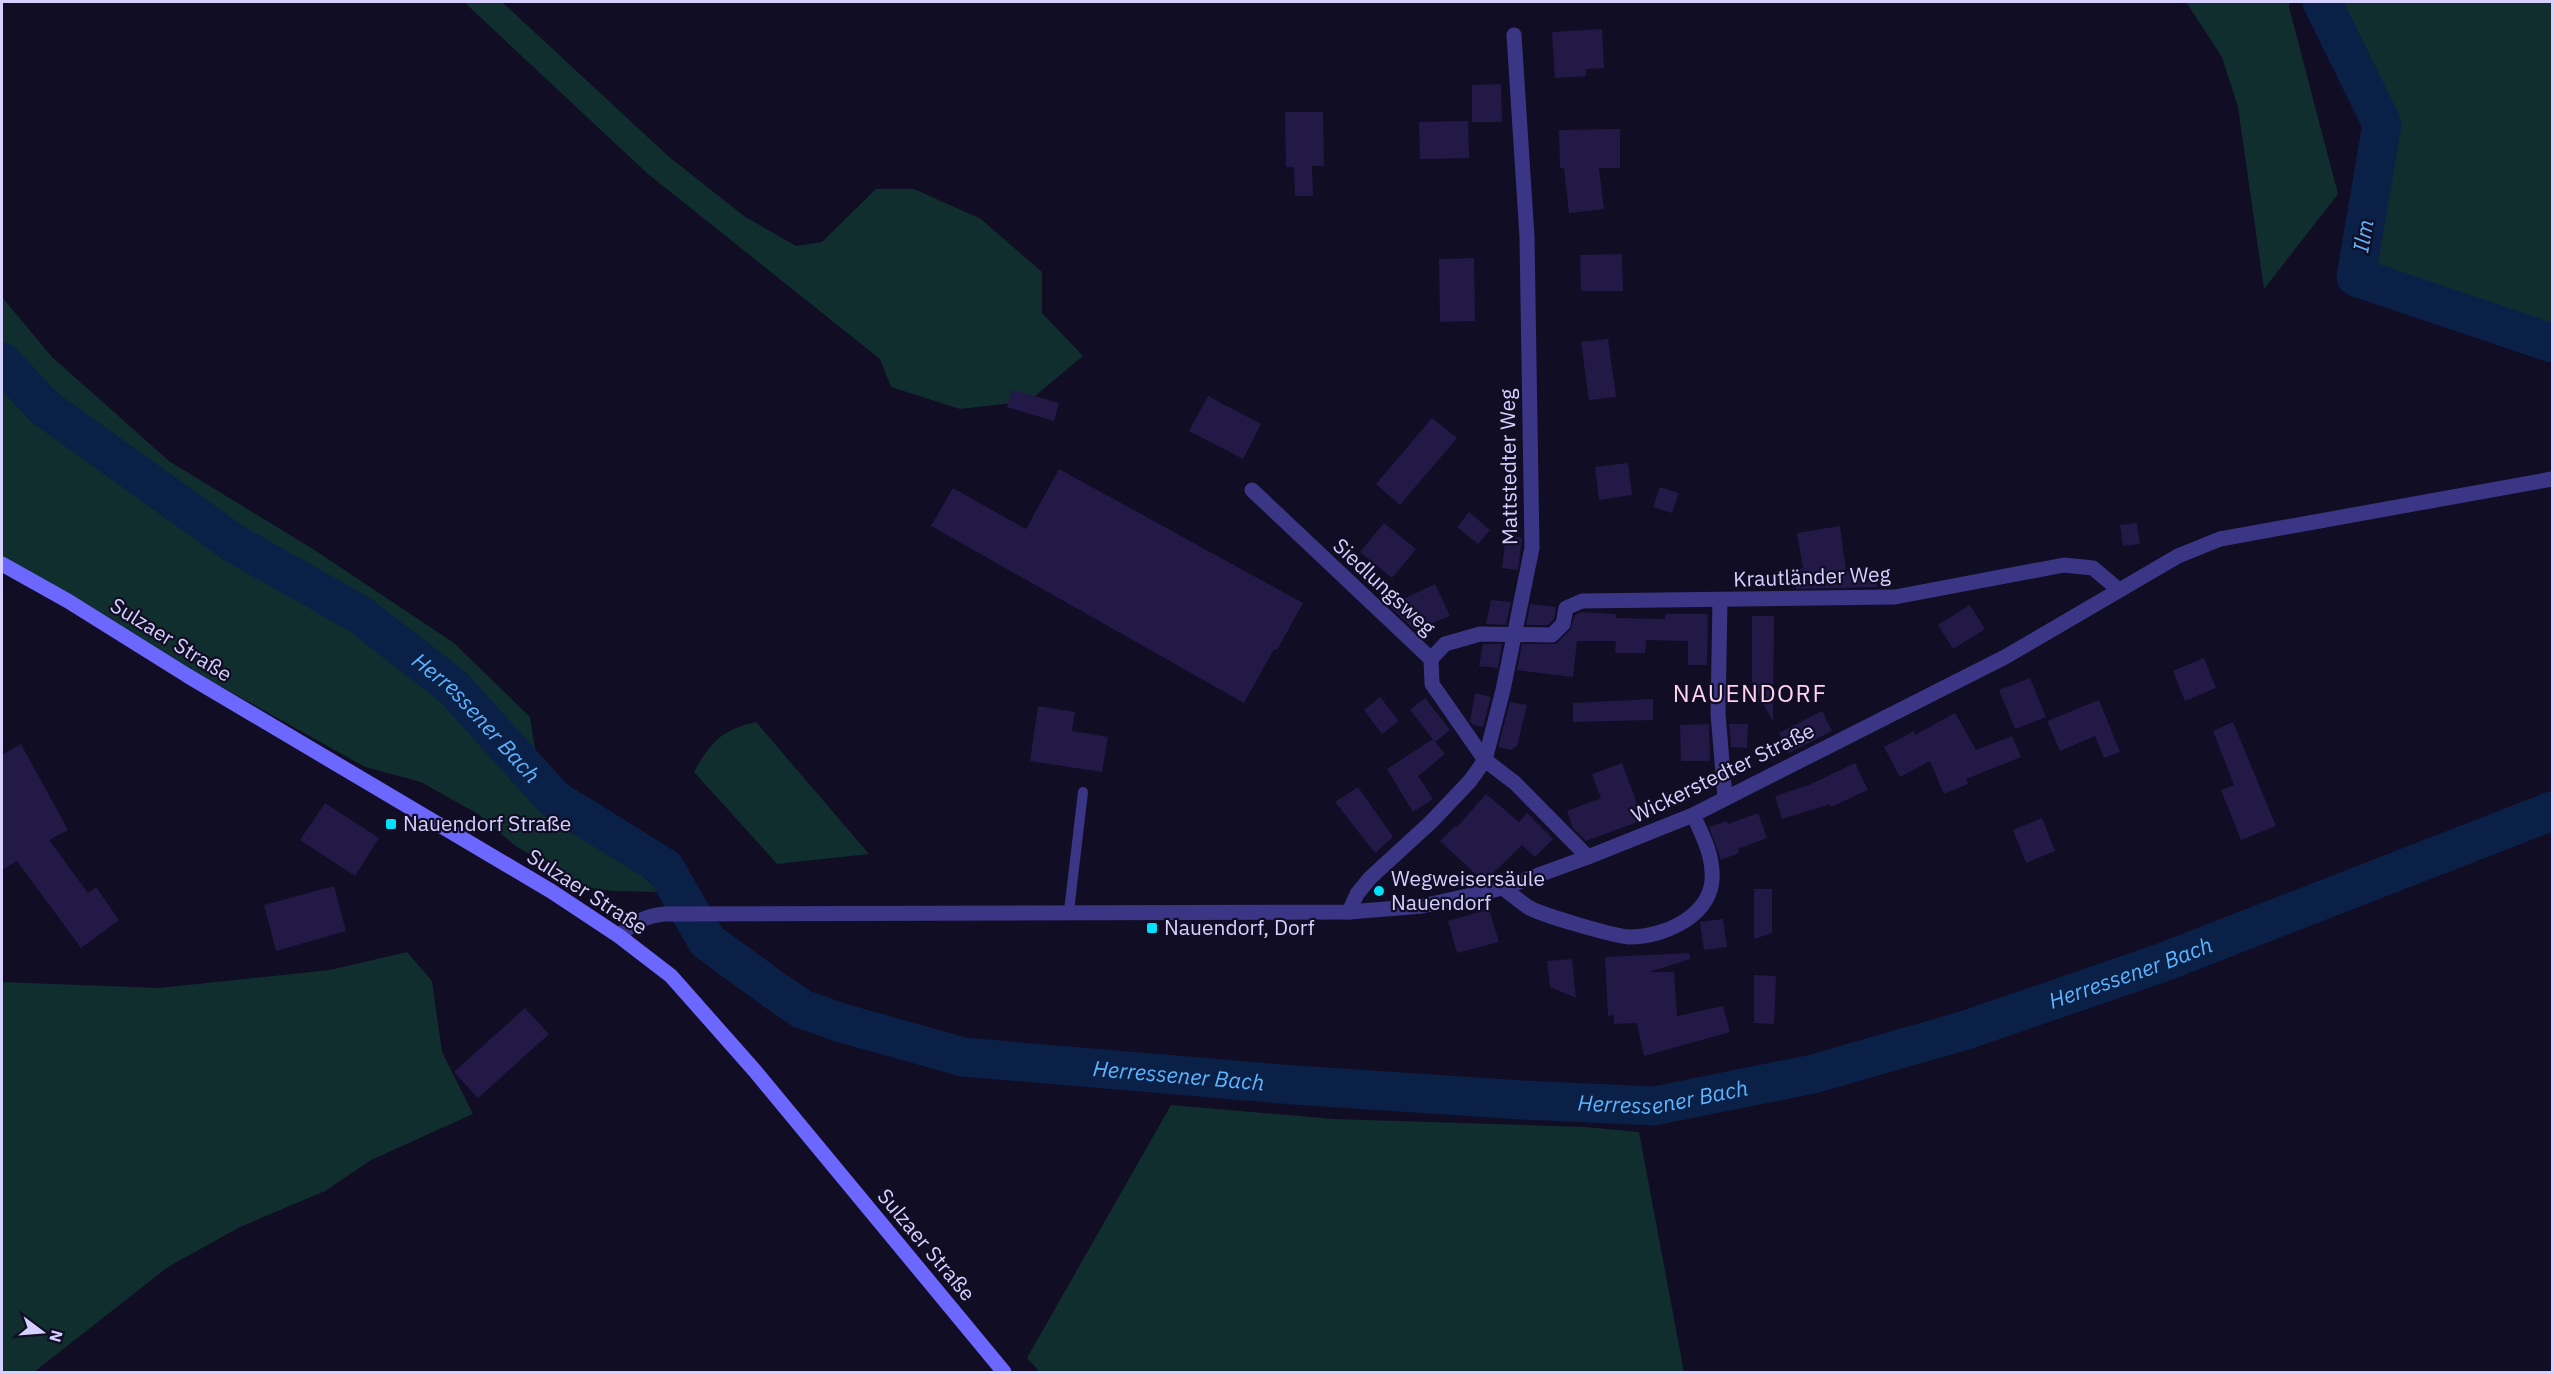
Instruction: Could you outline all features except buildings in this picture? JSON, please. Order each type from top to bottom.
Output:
[{"type":"main road","name":"Sulzaer Straße","points":[[2,564],[68,601],[188,676],[551,891],[620,936],[670,976],[755,1071],[1004,1372]]},
{"type":"street","name":"Mattstedter Weg","points":[[1349,912],[1357,894],[1370,878],[1431,822],[1470,781],[1485,760],[1515,633],[1532,548],[1527,237],[1514,35]]},
{"type":"street","name":"Wickerstedter Straße","points":[[620,936],[635,921],[651,915],[665,914],[725,912],[1349,912],[1422,906],[1503,888],[1693,815],[2005,657],[2178,556],[2220,539],[2553,479]]},
{"type":"street","name":"Siedlungsweg","points":[[1252,490],[1431,659],[1432,684],[1485,760],[1515,783],[1588,857]]},
{"type":"street","name":"Krautländer Weg","points":[[1515,633],[1552,635],[1563,624],[1566,608],[1582,601],[1895,597],[2064,565],[2093,568],[2120,590]]},
{"type":"street","points":[[1720,600],[1718,714],[1725,798]]},
{"type":"street","points":[[1431,659],[1445,644],[1480,634],[1515,633]]},
{"type":"street","points":[[1503,888],[1530,908],[1605,932],[1628,937],[1653,934],[1677,927],[1697,912],[1711,889],[1712,871],[1703,836],[1693,815]]},
{"type":"lane","points":[[1069,911],[1083,792]]},
{"type":"green space","points":[[464,2],[502,2],[668,156],[744,216],[796,246],[822,242],[876,189],[914,189],[981,219],[1042,272],[1042,313],[1083,356],[1029,401],[960,409],[891,387],[880,359],[648,174]]},
{"type":"green space","points":[[2186,2],[2290,2],[2289,7],[2338,194],[2264,289],[2238,107],[2222,57]]},
{"type":"green space","points":[[2322,2],[2552,2],[2552,343],[2356,277],[2382,124]]},
{"type":"green space","points":[[2,297],[52,357],[169,461],[316,551],[454,643],[530,717],[543,797],[662,892],[613,891],[584,887],[514,845],[478,814],[421,782],[365,767],[68,601],[2,556]]},
{"type":"green space","points":[[756,722],[869,854],[777,864],[694,772],[706,752],[719,738],[734,729]]},
{"type":"green space","points":[[407,952],[432,981],[442,1052],[473,1114],[371,1160],[325,1191],[240,1227],[168,1267],[34,1372],[2,1372],[2,982],[159,988],[330,970]]},
{"type":"green space","points":[[1171,1105],[1334,1119],[1585,1127],[1639,1132],[1684,1372],[1040,1372],[1027,1358]]},
{"type":"waterway","name":"Ilm","points":[[2322,2],[2382,124],[2356,277],[2552,343]]},
{"type":"waterway","name":"Herressener Bach","points":[[2,362],[45,408],[235,544],[359,614],[453,687],[554,799],[665,868],[707,941],[774,990],[802,1009],[842,1023],[963,1057],[1294,1085],[1654,1106],[1813,1074],[1966,1030],[2161,963],[2552,811]]},
{"type":"place","name":"Nauendorf Straße","points":[[391,824]]},
{"type":"place","name":"Wegweisersäule Nauendorf","points":[[1379,891]]},
{"type":"place","name":"Nauendorf, Dorf","points":[[1152,928]]},
{"type":"district","name":"NAUENDORF","points":[[1750,694]]}]
